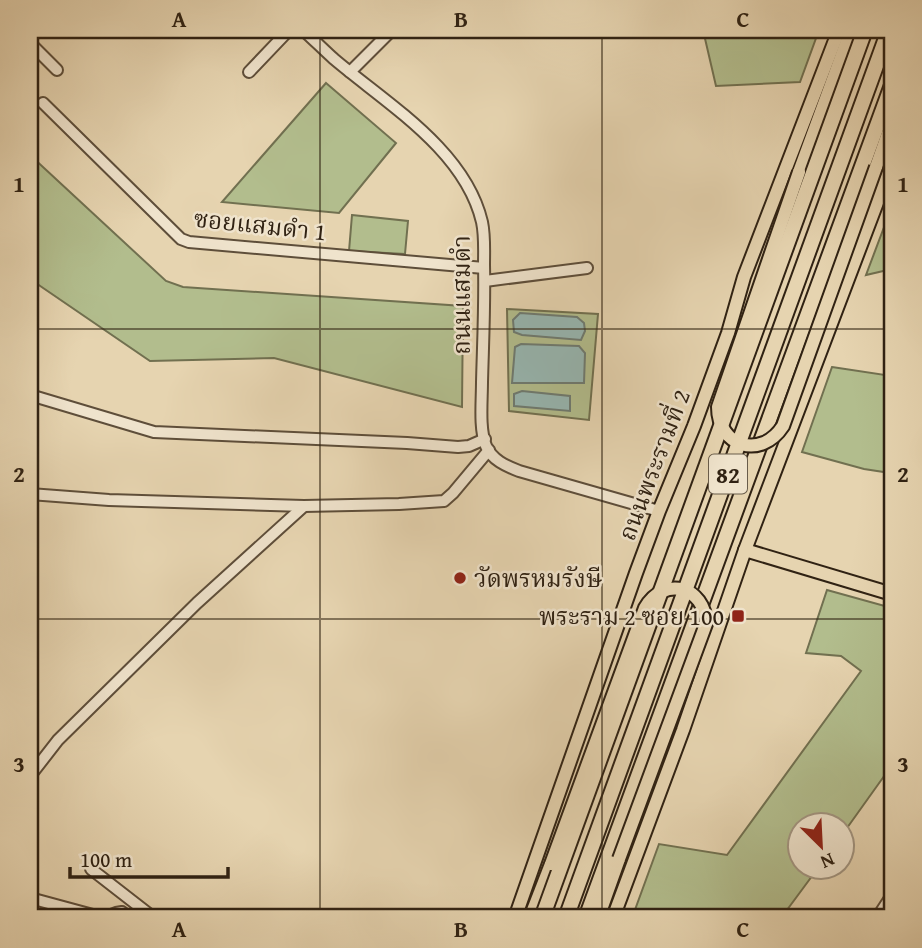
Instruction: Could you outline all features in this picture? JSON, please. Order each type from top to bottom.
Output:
[{"type":"highway","name":"82","points":[[544,918],[867,30]]},
{"type":"highway","name":"82","points":[[566,918],[889,30]]},
{"type":"highway","points":[[586,918],[892,85]]},
{"type":"main road","name":"ถนนพระรามที่ 2","points":[[515,918],[659,511],[728,333],[744,277],[839,30]]},
{"type":"main road","points":[[851,30],[718,407],[720,426],[734,442],[755,446],[764,444],[772,439],[782,426],[892,122]]},
{"type":"main road","points":[[613,918],[746,550],[892,163]]},
{"type":"main road","points":[[746,550],[892,594]]},
{"type":"main road","points":[[530,918],[645,608],[649,600],[665,589],[683,589],[696,596],[702,604],[705,614],[704,631],[598,918]]},
{"type":"street","points":[[249,72],[289,30]]},
{"type":"street","name":"ถนนแสมดำ","points":[[303,30],[439,148],[464,180],[472,196],[482,222],[485,281],[482,406],[487,444]]},
{"type":"street","points":[[351,72],[392,30]]},
{"type":"street","points":[[30,43],[57,70]]},
{"type":"street","name":"ซอยแสมดำ 1","points":[[43,103],[181,239],[189,242],[484,268]]},
{"type":"street","points":[[485,281],[587,268]]},
{"type":"street","points":[[30,395],[155,432],[458,447],[487,444]]},
{"type":"street","points":[[487,444],[493,457],[519,471],[659,511]]},
{"type":"street","points":[[30,494],[109,500],[304,506],[444,501],[453,493],[487,444]]},
{"type":"street","points":[[30,776],[58,740],[197,603],[304,506]]},
{"type":"street","points":[[92,869],[154,918]]},
{"type":"street","points":[[877,918],[892,895]]},
{"type":"street","points":[[30,898],[104,918],[126,915]]},
{"type":"green space","points":[[703,30],[819,30],[800,82],[716,86]]},
{"type":"green space","points":[[326,83],[396,143],[339,213],[222,202]]},
{"type":"green space","points":[[30,155],[166,281],[183,287],[463,306],[462,407],[274,358],[150,361],[30,279]]},
{"type":"green space","points":[[892,206],[892,269],[866,275]]},
{"type":"green space","points":[[352,215],[408,221],[405,254],[349,251]]},
{"type":"green space","points":[[507,309],[598,314],[589,420],[509,411]],"holes":[[[514,365],[583,383],[513,382]]]},
{"type":"green space","points":[[832,367],[892,376],[892,475],[802,452]]},
{"type":"green space","points":[[827,590],[892,608],[892,765],[856,815],[856,811],[786,811],[786,881],[808,881],[781,918],[632,918],[659,844],[727,855],[861,671],[841,656],[806,653]]},
{"type":"water","points":[[520,313],[577,317],[584,323],[585,331],[581,340],[522,335],[514,332],[513,320]]},
{"type":"water","points":[[521,344],[579,346],[585,353],[584,383],[512,383],[515,347]]},
{"type":"water","points":[[522,391],[570,396],[570,411],[514,406],[514,394]]},
{"type":"place","name":"วัดพรหมรังษี","points":[[460,578]]},
{"type":"place","name":"พระราม 2 ซอย 100","points":[[738,616]]}]
